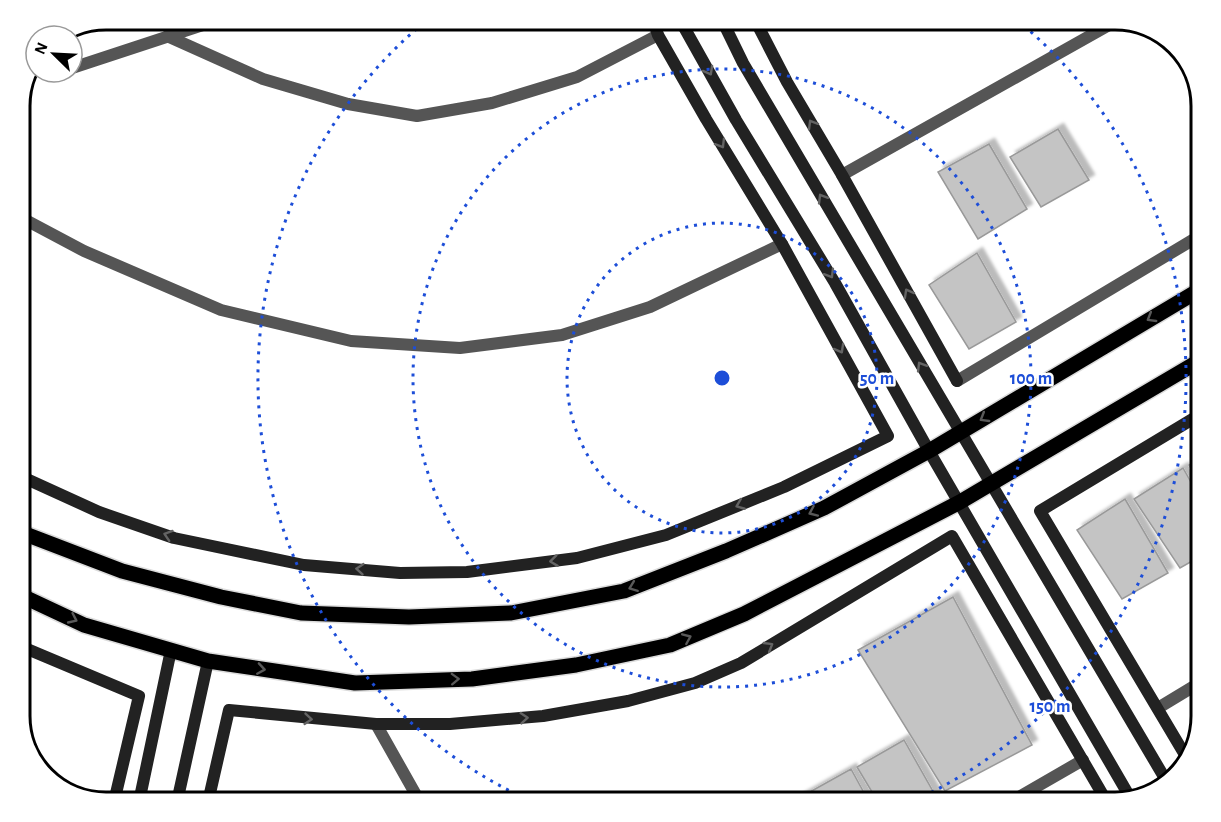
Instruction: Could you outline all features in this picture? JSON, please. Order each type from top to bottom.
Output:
[{"type":"main road","points":[[30,481],[99,512],[174,538],[304,565],[400,573],[467,572],[577,558],[666,535],[784,487],[888,436],[782,244],[706,119],[657,30]]},
{"type":"main road","points":[[686,30],[735,120],[835,282],[929,451],[1126,791]]},
{"type":"main road","points":[[727,30],[749,73],[1163,775]]},
{"type":"main road","points":[[760,30],[787,82],[843,175],[957,381]]},
{"type":"main road","points":[[30,536],[122,571],[221,597],[301,613],[409,617],[511,613],[624,591],[726,551],[824,507],[929,451],[1191,295]]},
{"type":"main road","points":[[30,600],[84,625],[208,661],[354,684],[472,679],[576,665],[670,645],[744,614],[960,502],[1191,366]]},
{"type":"main road","points":[[1182,750],[1040,511],[1191,421]]},
{"type":"main road","points":[[210,792],[229,710],[376,724],[450,724],[543,716],[628,701],[695,683],[741,663],[952,536],[1101,792]]},
{"type":"main road","points":[[30,650],[139,696],[116,792]]},
{"type":"main road","points":[[141,792],[171,650]]},
{"type":"main road","points":[[179,792],[208,661]]},
{"type":"street","points":[[84,64],[186,30]]},
{"type":"street","points":[[843,175],[1100,30]]},
{"type":"street","points":[[166,36],[263,79],[348,104],[417,116],[492,103],[578,77],[658,34]]},
{"type":"street","points":[[30,222],[84,251],[221,310],[351,341],[460,348],[562,335],[650,307],[782,244]]},
{"type":"street","points":[[957,381],[1191,242]]},
{"type":"street","points":[[1158,708],[1191,688]]},
{"type":"street","points":[[376,724],[414,792]]},
{"type":"street","points":[[1027,792],[1083,760]]},
{"type":"building","points":[[1058,129],[1089,180],[1041,207],[1010,157]]},
{"type":"building","points":[[989,144],[1027,209],[978,239],[938,172]]},
{"type":"building","points":[[977,253],[1016,322],[969,349],[929,285]]},
{"type":"building","points":[[1183,468],[1191,482],[1191,562],[1180,568],[1134,499]]},
{"type":"building","points":[[1125,499],[1168,573],[1122,599],[1077,530]]},
{"type":"building","points":[[953,597],[1032,745],[945,791],[858,650]]},
{"type":"building","points":[[904,740],[933,792],[872,792],[857,767]]},
{"type":"building","points":[[851,769],[864,792],[810,792]]}]
